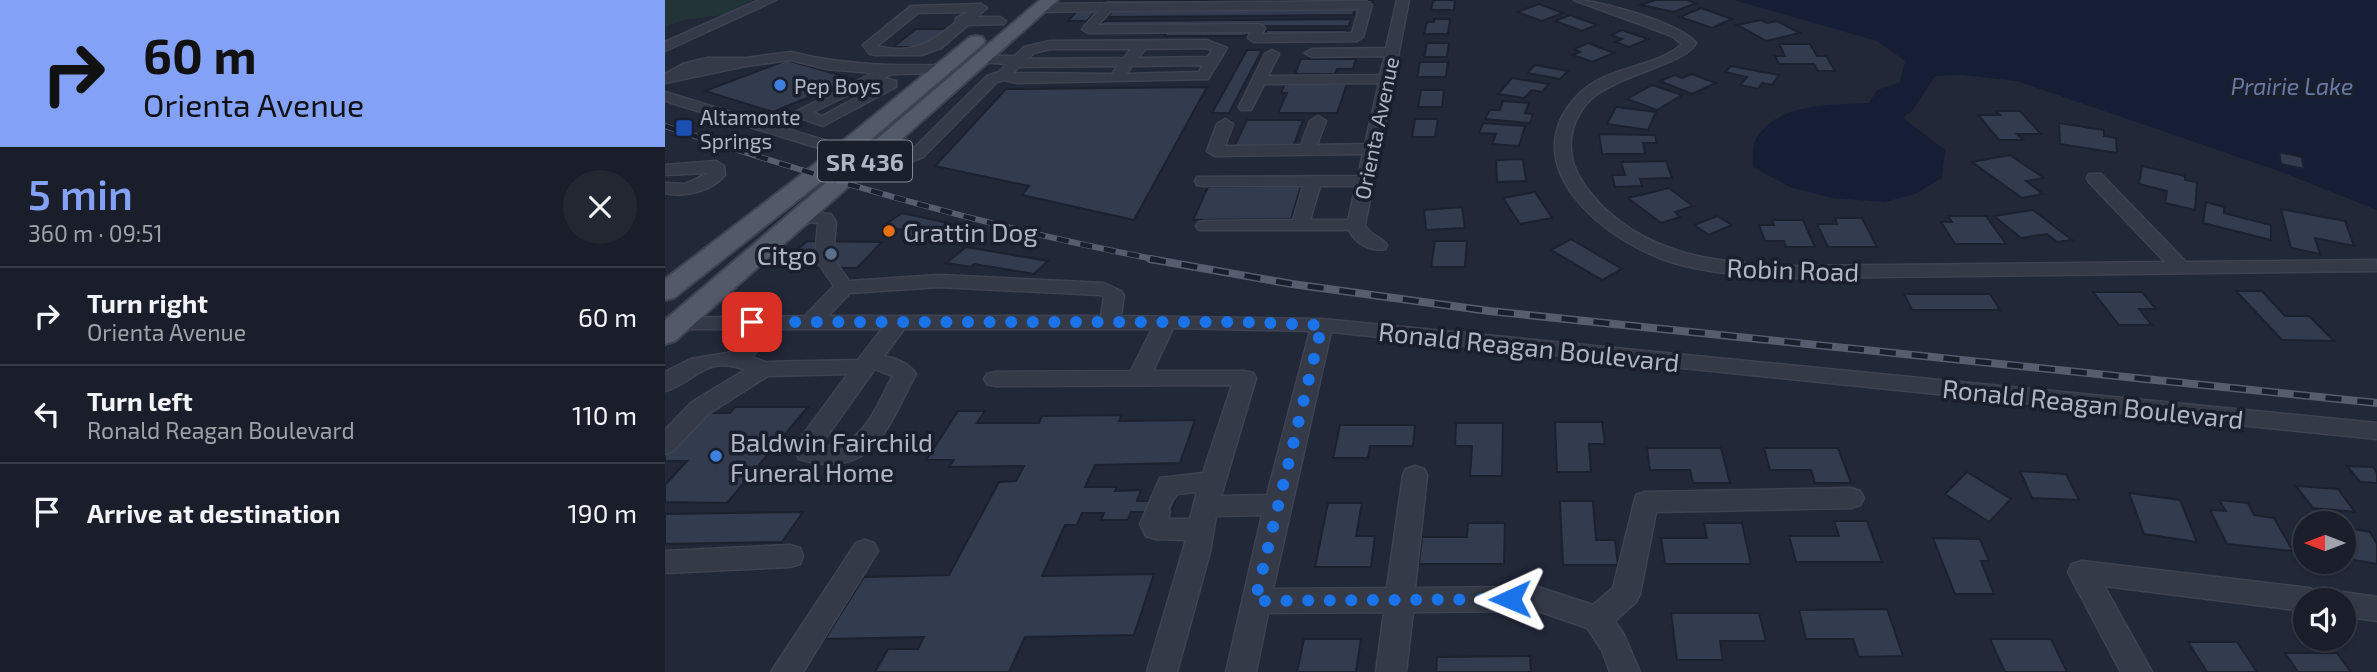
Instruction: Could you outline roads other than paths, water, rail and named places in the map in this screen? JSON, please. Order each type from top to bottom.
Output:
[{"type":"main road","name":"SR 436","points":[[980,50],[1000,21],[1040,3]]},
{"type":"main road","name":"SR 436","points":[[668,326],[868,159],[949,78],[1040,3]]},
{"type":"main road","name":"SR 436","points":[[665,292],[844,151],[949,78]]},
{"type":"street","points":[[665,47],[724,18],[770,0]]},
{"type":"street","name":"Orienta Avenue","points":[[1378,245],[1361,236],[1356,225],[1403,0]]},
{"type":"street","name":"Robin Road","points":[[1580,0],[1677,33],[1689,43],[1687,48],[1677,54],[1636,67],[1606,81],[1584,97],[1567,117],[1560,142],[1563,165],[1581,195],[1610,223],[1642,244],[1676,258],[1717,267],[1755,271],[2376,267]]},
{"type":"street","points":[[1040,3],[1108,7],[1366,5],[1361,22]]},
{"type":"street","points":[[1108,7],[1089,29],[1259,28],[1361,22]]},
{"type":"street","points":[[981,8],[936,45],[922,51],[875,51],[870,45],[899,22],[915,9],[981,8]]},
{"type":"street","points":[[1098,19],[1361,22]]},
{"type":"street","points":[[899,22],[1000,21]]},
{"type":"street","points":[[1117,78],[1141,44]]},
{"type":"street","points":[[868,159],[904,159],[917,154],[992,79],[1004,75],[1029,50],[1050,45],[1219,46],[1203,76],[1017,79],[1004,75]]},
{"type":"street","points":[[980,50],[1017,62],[1213,61]]},
{"type":"street","points":[[1312,52],[1392,52]]},
{"type":"street","points":[[1246,107],[1272,54]]},
{"type":"street","points":[[668,78],[746,61],[791,56],[826,65],[949,78]]},
{"type":"street","points":[[823,121],[800,113],[890,71]]},
{"type":"street","points":[[1260,80],[1386,79]]},
{"type":"street","points":[[783,132],[823,121],[891,84],[871,80]]},
{"type":"street","points":[[665,96],[844,151]]},
{"type":"street","points":[[1307,150],[1318,121]]},
{"type":"street","points":[[1226,124],[1215,151],[1371,149]]},
{"type":"street","points":[[2095,178],[2182,269]]},
{"type":"street","points":[[1203,181],[1364,181]]},
{"type":"street","points":[[1300,225],[1313,181]]},
{"type":"street","points":[[800,217],[825,218],[824,258],[844,287]]},
{"type":"street","points":[[1205,226],[1356,225]]},
{"type":"street","points":[[810,323],[844,287],[939,281],[1104,289],[1114,295],[1110,323]]},
{"type":"street","points":[[737,359],[773,322]]},
{"type":"street","name":"Ronald Reagan Boulevard","points":[[668,326],[773,322],[1165,322],[1322,325],[2377,431]]},
{"type":"street","points":[[1139,378],[1165,322]]},
{"type":"street","points":[[665,384],[691,367],[717,359],[737,359],[762,369],[865,364],[898,323]]},
{"type":"street","points":[[1241,672],[1277,505],[1322,325]]},
{"type":"street","points":[[665,445],[700,408],[762,369]]},
{"type":"street","points":[[995,379],[1245,378],[1206,506],[1197,552],[1162,672]]},
{"type":"street","points":[[1391,672],[1415,475]]},
{"type":"street","points":[[1206,506],[1170,485],[1153,524],[1155,529],[1206,506],[1277,505]]},
{"type":"street","points":[[1597,619],[1626,594],[1645,502],[1851,498]]},
{"type":"street","points":[[786,672],[865,551]]},
{"type":"street","points":[[665,562],[790,556]]},
{"type":"street","points":[[2137,672],[2082,572],[2293,598]]},
{"type":"street","points":[[1255,601],[1538,599],[1597,619],[1614,644],[1625,672]]},
{"type":"street","points":[[2356,606],[2377,609]]},
{"type":"water","name":"Prairie Lake","points":[[1734,0],[2377,0],[2377,210],[2279,171],[2017,81],[1961,75],[1935,76],[1912,111],[1903,118],[1945,150],[1942,178],[1915,194],[1885,202],[1832,198],[1790,187],[1753,167],[1754,144],[1764,128],[1790,112],[1806,108],[1869,103],[1877,90],[1900,82],[1905,61],[1877,41]]},
{"type":"railway","points":[[665,126],[910,202],[1033,233],[1159,260]]},
{"type":"railway","points":[[1150,259],[1292,284],[1489,311],[2377,403]]},
{"type":"place","name":"Pep Boys","points":[[780,85]]},
{"type":"place","name":"Altamonte Springs","points":[[684,128]]},
{"type":"place","name":"Grattin Dog","points":[[889,231]]},
{"type":"place","name":"Citgo","points":[[831,254]]},
{"type":"place","name":"Baldwin Fairchild Funeral Home","points":[[716,456]]}]
